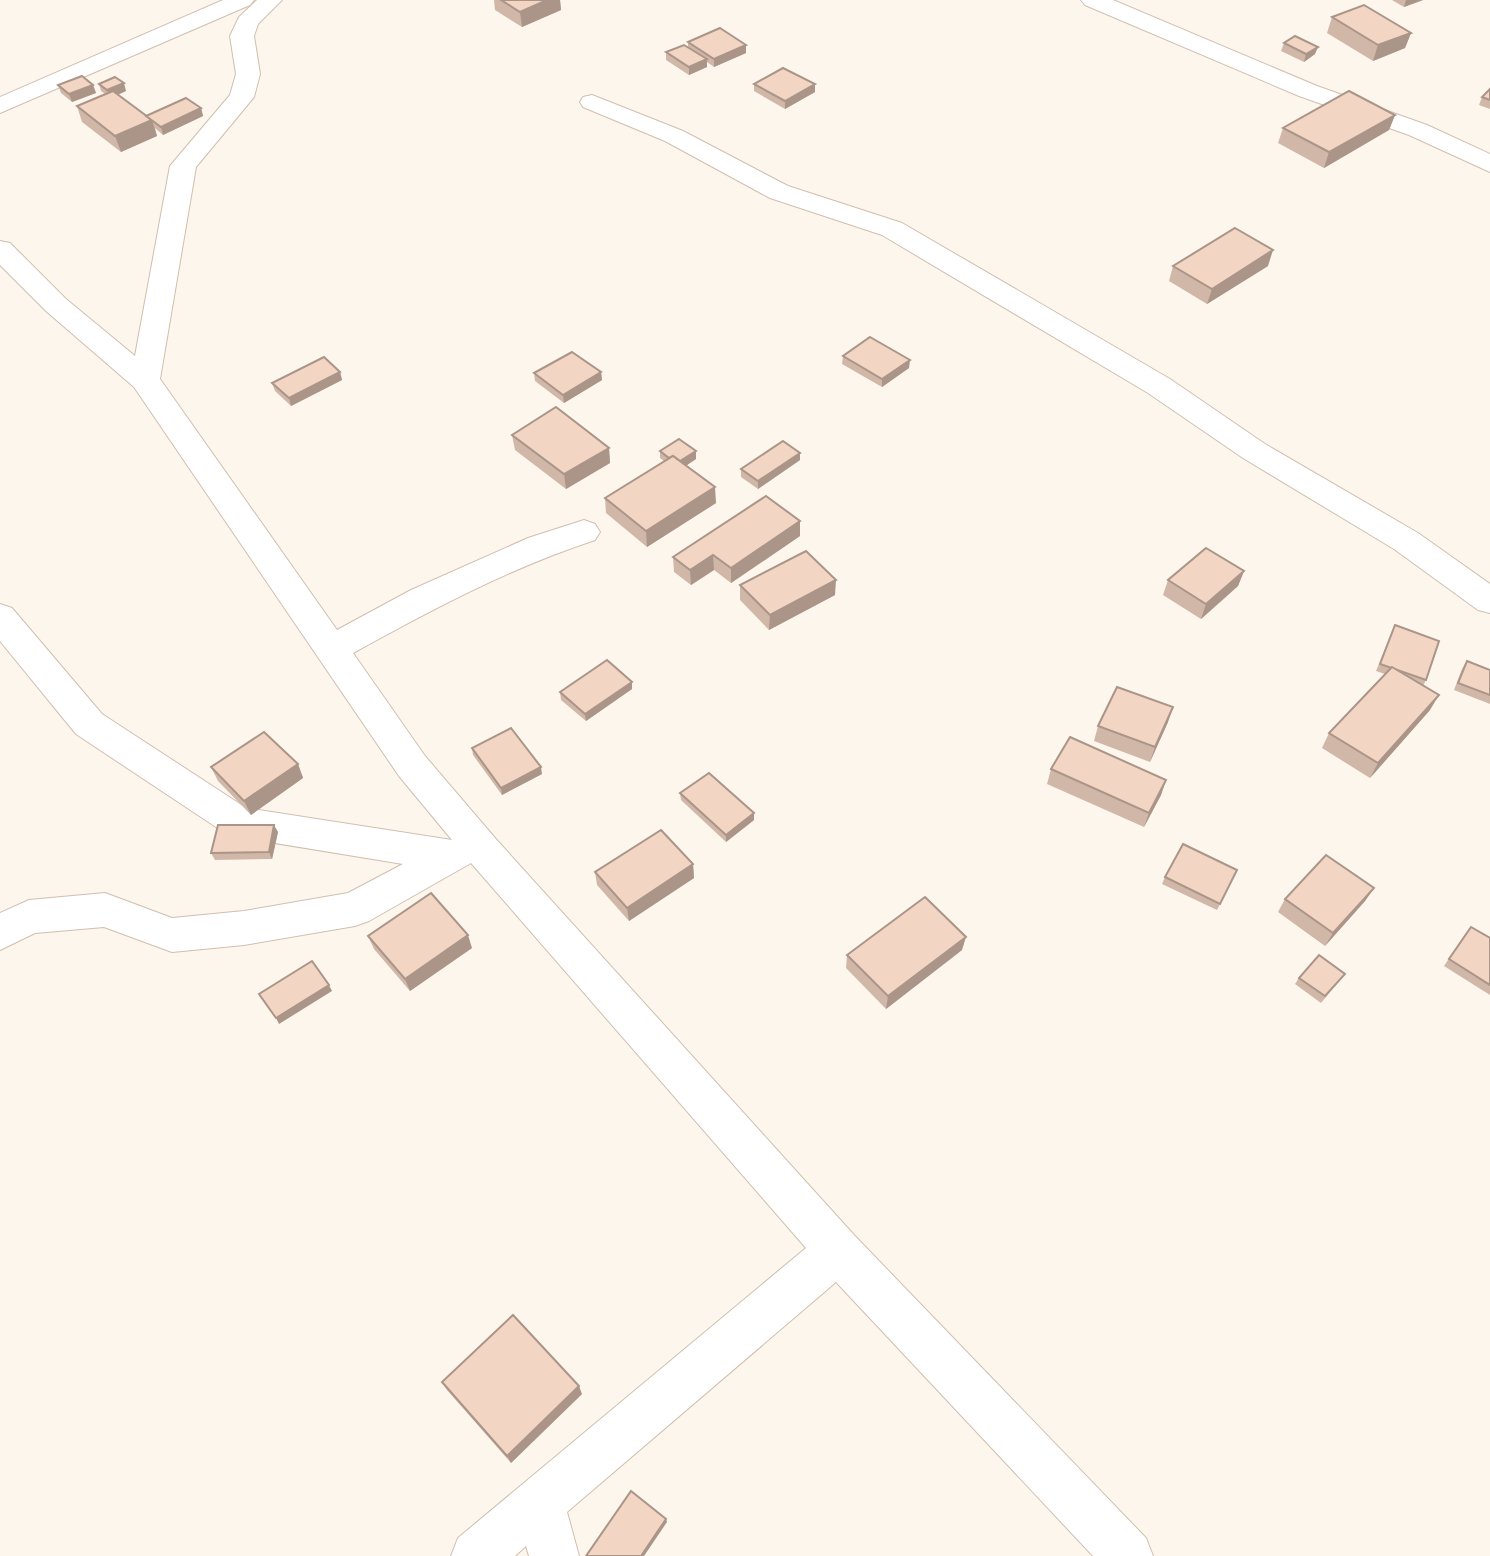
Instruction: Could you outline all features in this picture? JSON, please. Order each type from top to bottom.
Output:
[{"type":"street","points":[[0,106],[242,0]]},
{"type":"street","points":[[145,380],[183,166],[242,97],[248,74],[242,36],[247,22],[270,0]]},
{"type":"street","points":[[1093,0],[1307,91],[1418,130],[1490,164]]},
{"type":"street","points":[[592,102],[674,136],[779,192],[892,229],[1159,386],[1254,451],[1406,541],[1490,601]]},
{"type":"street","points":[[0,249],[56,305],[145,380],[412,766],[466,852],[838,1251],[1128,1556]]},
{"type":"street","points":[[330,650],[423,599],[540,546],[584,532]]},
{"type":"street","points":[[0,617],[89,724],[238,821],[466,852]]},
{"type":"street","points":[[0,933],[29,918],[105,910],[172,935],[244,929],[355,909],[466,852]]},
{"type":"street","points":[[476,1556],[540,1505],[838,1251]]},
{"type":"street","points":[[540,1505],[555,1556]]},
{"type":"building","points":[[501,0],[547,0],[520,12]]},
{"type":"building","points":[[1364,5],[1411,33],[1378,45],[1332,17]]},
{"type":"building","points":[[720,28],[746,45],[714,59],[688,42]]},
{"type":"building","points":[[1295,36],[1318,47],[1306,54],[1284,43]]},
{"type":"building","points":[[684,45],[707,59],[689,67],[666,52]]},
{"type":"building","points":[[783,68],[815,84],[785,101],[754,84]]},
{"type":"building","points":[[82,76],[93,85],[69,94],[58,85]]},
{"type":"building","points":[[115,77],[124,83],[107,90],[99,84]]},
{"type":"building","points":[[1490,89],[1490,100],[1482,97]]},
{"type":"building","points":[[113,91],[152,120],[115,136],[77,106]]},
{"type":"building","points":[[1349,91],[1395,115],[1329,152],[1283,128]]},
{"type":"building","points":[[186,98],[201,108],[161,127],[146,116]]},
{"type":"building","points":[[1235,228],[1273,250],[1212,289],[1173,266]]},
{"type":"building","points":[[870,337],[910,360],[882,379],[843,356]]},
{"type":"building","points":[[572,352],[601,372],[563,395],[534,373]]},
{"type":"building","points":[[324,357],[340,372],[289,398],[272,383]]},
{"type":"building","points":[[556,407],[609,448],[564,474],[512,435]]},
{"type":"building","points":[[679,439],[696,451],[680,461],[673,456],[669,458],[660,451]]},
{"type":"building","points":[[783,441],[800,453],[758,481],[741,469]]},
{"type":"building","points":[[673,456],[715,487],[646,531],[605,498]]},
{"type":"building","points":[[766,496],[800,521],[731,568],[713,555],[690,570],[673,557]]},
{"type":"building","points":[[1206,548],[1244,571],[1206,604],[1168,580]]},
{"type":"building","points":[[806,551],[836,580],[770,615],[740,585]]},
{"type":"building","points":[[1395,625],[1439,641],[1426,680],[1380,664]]},
{"type":"building","points":[[607,660],[632,682],[585,714],[560,692]]},
{"type":"building","points":[[1467,661],[1490,670],[1490,695],[1458,683]]},
{"type":"building","points":[[1392,667],[1439,695],[1378,763],[1329,733]]},
{"type":"building","points":[[1117,687],[1173,707],[1155,747],[1098,726]]},
{"type":"building","points":[[511,728],[541,767],[501,788],[472,748]]},
{"type":"building","points":[[264,732],[298,764],[244,801],[211,767]]},
{"type":"building","points":[[1070,737],[1166,780],[1149,813],[1051,769]]},
{"type":"building","points":[[709,773],[754,813],[726,835],[680,793]]},
{"type":"building","points":[[218,825],[274,825],[269,852],[211,853]]},
{"type":"building","points":[[661,830],[693,864],[627,908],[595,872]]},
{"type":"building","points":[[1183,844],[1237,870],[1220,904],[1165,877]]},
{"type":"building","points":[[1326,855],[1374,888],[1333,933],[1285,899]]},
{"type":"building","points":[[431,893],[468,935],[405,979],[368,936]]},
{"type":"building","points":[[925,897],[966,937],[888,996],[847,955]]},
{"type":"building","points":[[1471,927],[1490,938],[1490,985],[1449,959]]},
{"type":"building","points":[[1319,955],[1345,974],[1325,996],[1299,978]]},
{"type":"building","points":[[312,961],[329,985],[276,1018],[259,994]]},
{"type":"building","points":[[513,1315],[579,1386],[507,1456],[442,1382]]},
{"type":"building","points":[[631,1491],[666,1519],[641,1556],[586,1556]]}]
